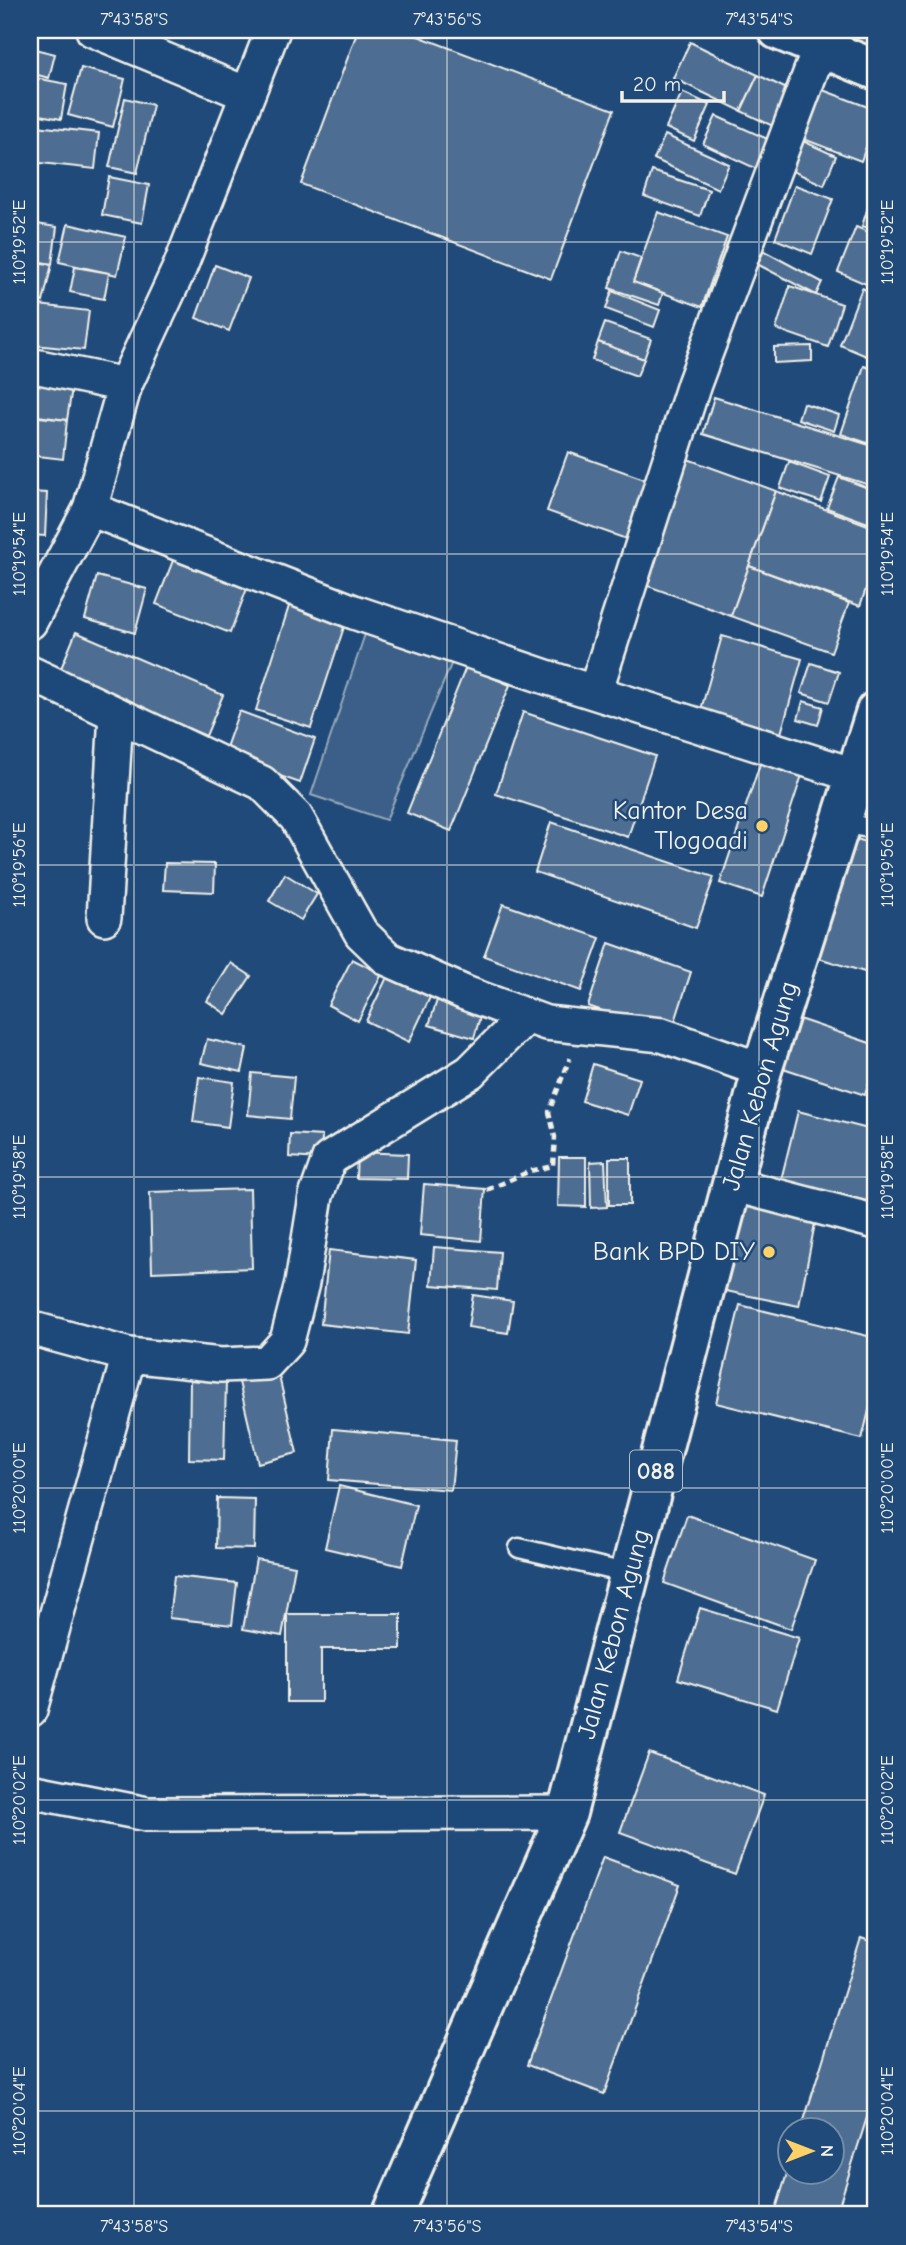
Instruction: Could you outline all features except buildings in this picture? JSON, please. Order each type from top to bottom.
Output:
[{"type":"main road","points":[[780,30],[876,70]]},
{"type":"main road","name":"Jalan Kebon Agung","points":[[392,2215],[567,1813],[762,1070],[876,711]]},
{"type":"street","points":[[93,30],[247,94]]},
{"type":"street","points":[[30,622],[90,509],[125,386],[180,267],[273,30]]},
{"type":"street","points":[[595,692],[694,384],[820,47]]},
{"type":"street","points":[[30,365],[125,386]]},
{"type":"street","points":[[90,509],[354,612],[855,775]]},
{"type":"street","points":[[30,673],[262,783],[296,817],[361,933],[388,959],[526,1016],[584,1029],[662,1035],[762,1070]]},
{"type":"street","points":[[104,918],[116,714]]},
{"type":"street","points":[[30,1328],[129,1355],[221,1365],[267,1363],[287,1341],[302,1283],[316,1196],[329,1159],[470,1072],[526,1016]]},
{"type":"street","points":[[731,1184],[876,1222]]},
{"type":"street","points":[[30,1710],[129,1355]]},
{"type":"street","points":[[30,1791],[147,1814],[567,1813]]},
{"type":"lane","points":[[839,824],[876,829]]},
{"type":"lane","points":[[519,1548],[630,1574]]},
{"type":"path","points":[[487,1190],[530,1171],[552,1166],[555,1137],[549,1112],[560,1077],[584,1029]]},
{"type":"shaded area","points":[[366,631],[452,662],[386,820],[311,795]]},
{"type":"place","name":"Kantor Desa Tlogoadi","points":[[762,826]]},
{"type":"place","name":"Bank BPD DIY","points":[[769,1252]]}]
